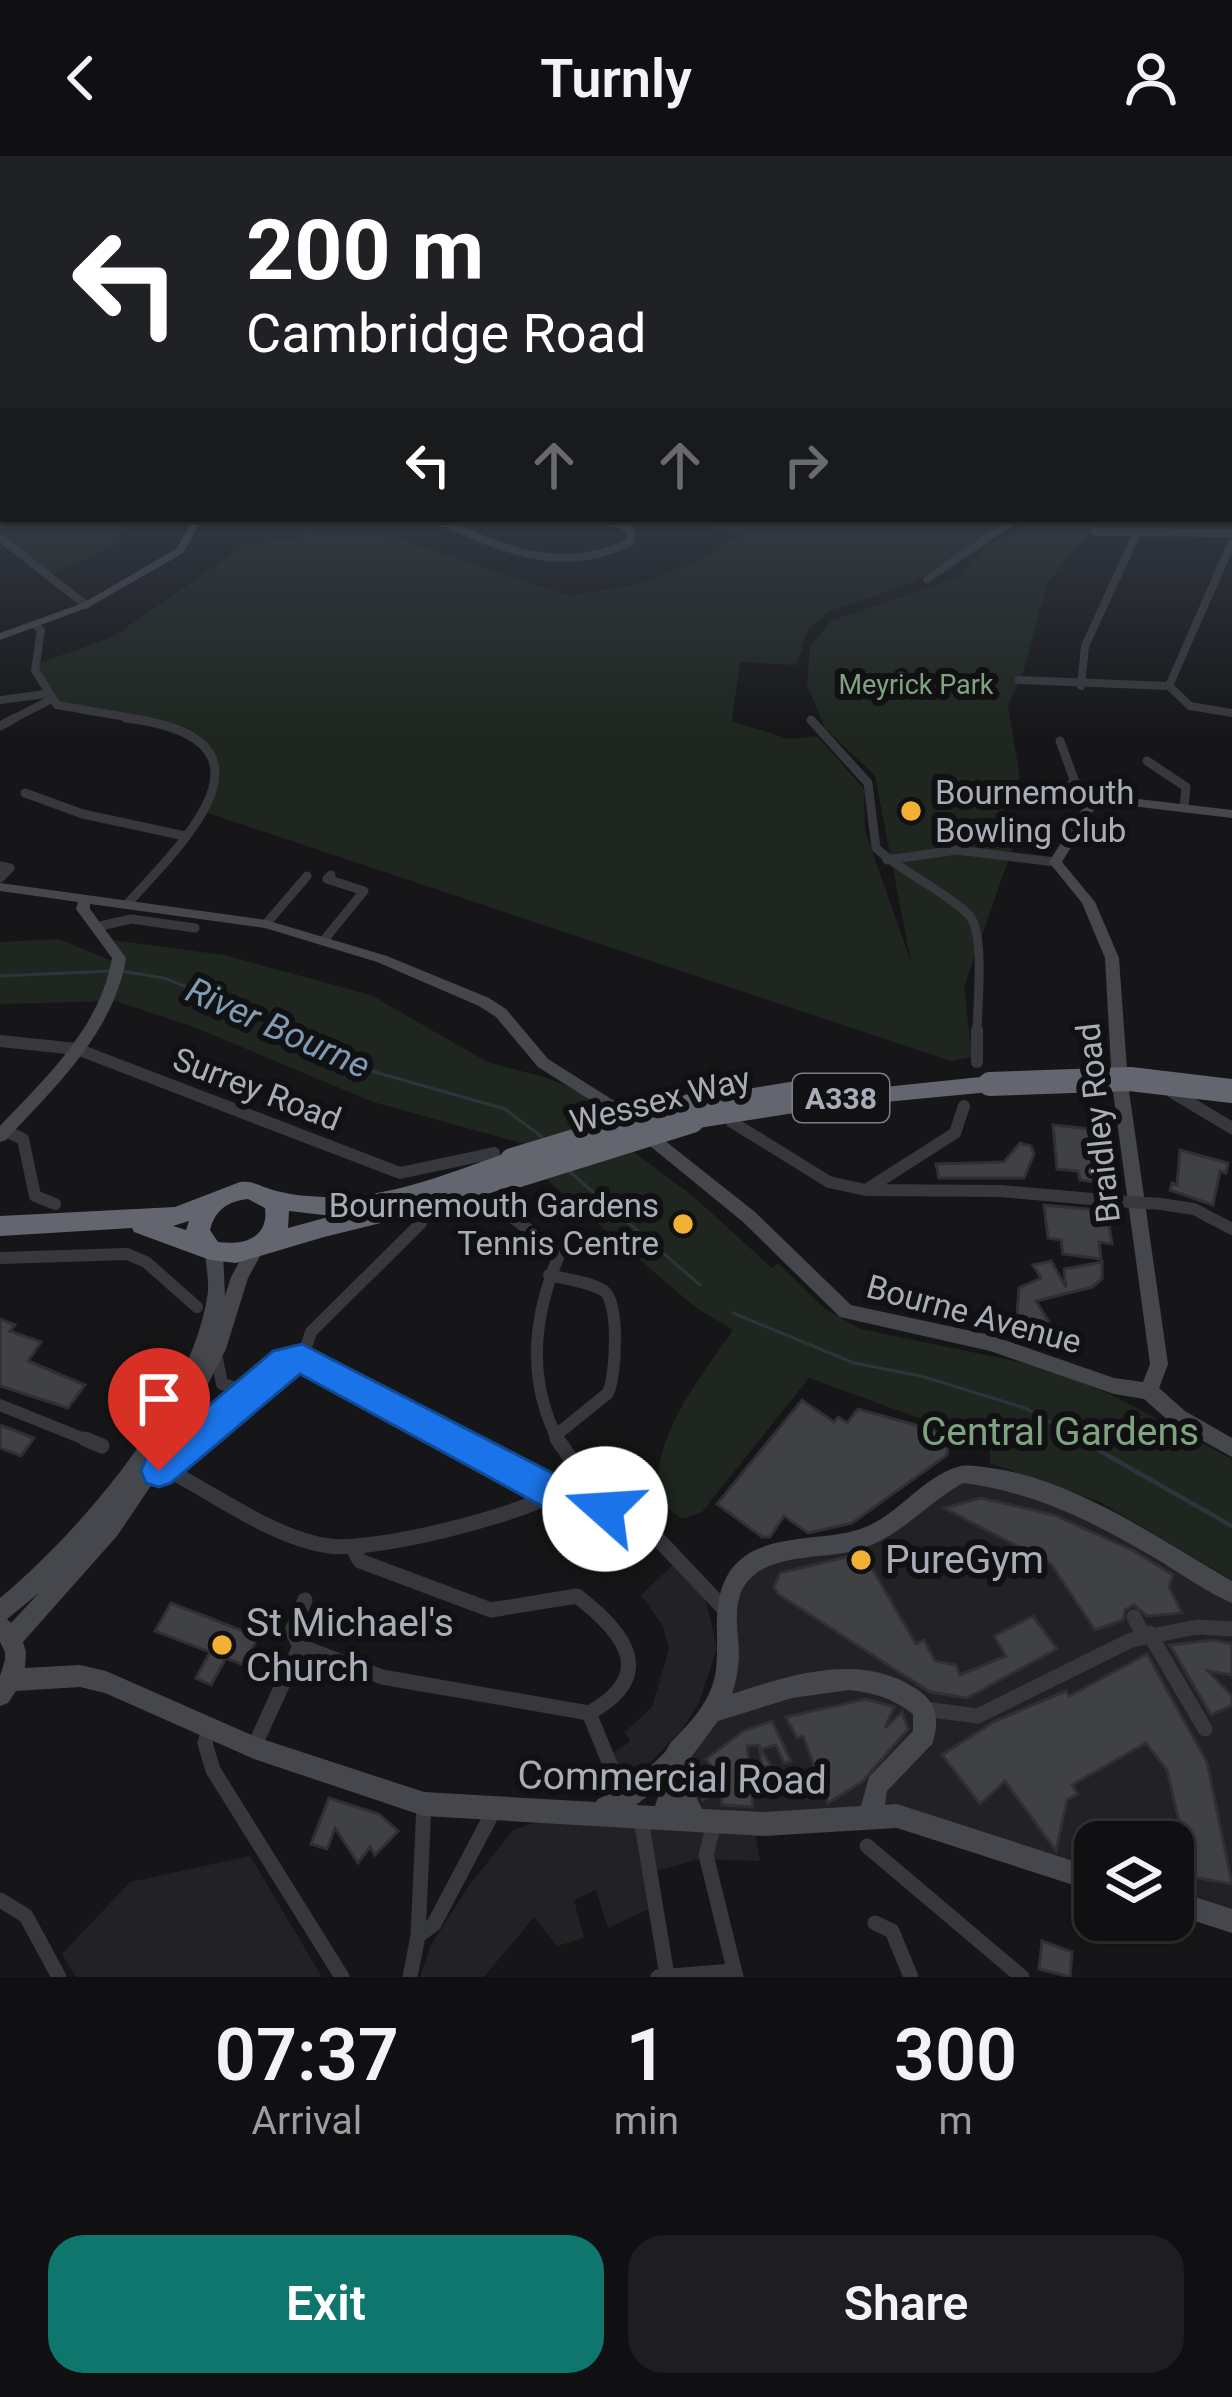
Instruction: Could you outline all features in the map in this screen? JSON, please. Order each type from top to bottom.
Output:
[{"type":"highway","name":"Wessex Way","points":[[271,1198],[302,1206],[345,1206],[432,1189],[508,1162],[691,1113],[817,1101],[984,1073],[1106,1069],[1204,1078],[1232,1088]]},
{"type":"highway","name":"Wessex Way","points":[[984,1073],[1232,1088]]},
{"type":"highway","name":"Wessex Way","points":[[257,1248],[312,1227],[442,1202],[508,1162]]},
{"type":"highway","points":[[0,1226],[176,1216],[245,1190],[271,1198],[279,1222],[257,1248],[230,1256],[161,1228],[82,1222]]},
{"type":"highway","points":[[210,1250],[199,1221],[216,1200]]},
{"type":"street","points":[[37,567],[86,605]]},
{"type":"street","points":[[0,637],[86,605],[152,567]]},
{"type":"street","points":[[927,578],[943,567]]},
{"type":"street","points":[[1081,686],[1085,646],[1121,567]]},
{"type":"street","points":[[1169,686],[1221,567]]},
{"type":"street","points":[[36,626],[41,630],[32,658],[48,697],[62,708],[179,728],[210,754],[219,782],[217,798],[128,903]]},
{"type":"street","points":[[1019,680],[1169,686]]},
{"type":"street","points":[[1169,686],[1183,703],[1230,713],[1232,728]]},
{"type":"street","points":[[0,700],[48,697]]},
{"type":"street","points":[[0,726],[48,697]]},
{"type":"street","points":[[811,720],[868,783],[871,836],[886,860],[955,902],[979,932],[984,1073]]},
{"type":"street","points":[[1060,741],[1070,757],[1075,782],[1104,800],[1232,814]]},
{"type":"street","points":[[1147,761],[1186,788],[1184,808]]},
{"type":"street","points":[[1040,803],[1075,782]]},
{"type":"street","points":[[24,793],[83,814],[185,836]]},
{"type":"street","points":[[886,860],[938,850],[1055,862],[1088,808],[1104,800]]},
{"type":"street","name":"Braidley Road","points":[[1055,862],[1088,902],[1112,958],[1119,1075],[1159,1364],[1149,1391]]},
{"type":"street","points":[[0,883],[10,868]]},
{"type":"street","points":[[324,940],[364,891],[327,879],[331,875]]},
{"type":"street","points":[[266,924],[292,889],[310,880]]},
{"type":"street","name":"Bourne Avenue","points":[[0,883],[266,924],[324,940],[484,1002],[501,1013],[543,1063],[670,1152],[749,1217],[846,1312],[989,1343],[1133,1391],[1149,1391],[1178,1417],[1232,1448]]},
{"type":"street","points":[[55,1204],[35,1196],[23,1139],[6,1124],[77,1049],[118,972],[119,958],[83,909],[85,897]]},
{"type":"street","points":[[96,927],[131,919],[195,928]]},
{"type":"street","name":"Surrey Road","points":[[0,1040],[77,1049],[400,1173],[508,1162]]},
{"type":"street","points":[[51,1077],[64,1057],[54,1046]]},
{"type":"street","points":[[1119,1075],[1162,1087],[1214,1113],[1232,1128]]},
{"type":"street","points":[[866,1190],[955,1132],[960,1110]]},
{"type":"street","points":[[732,1122],[829,1182],[866,1190],[1000,1191],[1161,1204],[1231,1222]]},
{"type":"street","points":[[501,1207],[557,1247],[534,1343],[540,1393],[555,1436],[589,1484],[589,1504]]},
{"type":"street","points":[[302,1359],[311,1332],[421,1223]]},
{"type":"street","points":[[140,1487],[186,1414],[257,1248]]},
{"type":"street","points":[[0,1612],[52,1570],[149,1447],[182,1388],[217,1303],[220,1286],[210,1250]]},
{"type":"street","points":[[0,1258],[127,1254],[146,1262],[197,1307]]},
{"type":"street","points":[[549,1275],[603,1290],[611,1300],[616,1381],[608,1399],[555,1436]]},
{"type":"street","points":[[217,1349],[222,1384],[249,1391]]},
{"type":"street","points":[[494,1809],[424,1804],[254,1748],[93,1679],[5,1688],[16,1658],[6,1633],[140,1487],[285,1362],[302,1359],[555,1493],[589,1504],[661,1541],[726,1611]]},
{"type":"street","points":[[0,1405],[102,1446]]},
{"type":"street","points":[[652,1814],[722,1692],[727,1670],[726,1611],[733,1585],[751,1564],[867,1538],[962,1474],[1000,1479],[1075,1507],[1232,1593]]},
{"type":"street","points":[[177,1475],[313,1542],[352,1547],[530,1508],[555,1493]]},
{"type":"street","points":[[305,1600],[292,1630],[300,1646],[399,1681],[589,1713],[621,1690],[629,1658],[614,1624],[577,1596],[491,1610],[360,1561],[352,1547]]},
{"type":"street","points":[[1134,1617],[1205,1729]]},
{"type":"street","points":[[709,1713],[861,1678],[890,1684],[923,1709],[978,1716],[1146,1634],[1190,1627],[1232,1629]]},
{"type":"street","points":[[254,1748],[300,1646]]},
{"type":"street","name":"Commercial Road","points":[[410,1977],[418,1936],[434,1924],[494,1809],[789,1824],[871,1815],[878,1785],[924,1736],[923,1709]]},
{"type":"street","points":[[589,1713],[616,1779],[616,1804]]},
{"type":"street","points":[[209,1729],[205,1743],[213,1770],[342,1977]]},
{"type":"street","points":[[586,1811],[616,1804],[650,1785],[680,1759]]},
{"type":"street","points":[[650,1785],[663,1976],[735,1974],[706,1855],[706,1821],[680,1790],[680,1759]]},
{"type":"street","points":[[418,1936],[424,1804]]},
{"type":"street","points":[[871,1815],[897,1816],[1074,1873]]},
{"type":"street","points":[[867,1846],[1022,1977]]},
{"type":"street","points":[[0,1900],[26,1916],[59,1977]]},
{"type":"street","points":[[1194,1909],[1232,1921]]},
{"type":"street","points":[[875,1923],[892,1931],[911,1977]]},
{"type":"shaded area","points":[[962,1474],[1075,1507],[1232,1593],[1232,1921],[1194,1909],[1194,1821],[1074,1821],[1074,1873],[921,1824],[696,1821],[679,1771],[709,1713],[726,1611],[751,1564],[846,1543]]},
{"type":"shaded area","points":[[673,1565],[703,1588],[717,1648],[698,1705],[683,1728],[626,1788],[611,1754],[630,1742],[625,1732],[652,1707],[669,1649],[663,1626],[641,1595]]},
{"type":"shaded area","points":[[632,1820],[755,1834],[760,1861],[699,1859],[646,1874],[649,1909],[608,1928],[596,1890],[574,1900],[584,1938],[557,1946],[534,1917],[484,1977],[420,1977],[431,1945],[513,1830],[534,1823]]},
{"type":"shaded area","points":[[250,1856],[322,1977],[76,1977],[62,1954],[130,1882]]},
{"type":"green space","points":[[41,567],[68,567],[51,575]]},
{"type":"green space","name":"Meyrick Park","points":[[214,567],[483,567],[571,596],[639,584],[682,567],[936,567],[913,582],[830,611],[808,630],[796,665],[740,662],[732,721],[789,739],[817,736],[864,789],[865,831],[911,962],[875,776],[825,728],[807,685],[810,647],[831,621],[959,577],[968,567],[1061,567],[1047,583],[1022,677],[1008,705],[1020,778],[1003,797],[1004,814],[1018,832],[964,987],[972,1057],[951,1061],[205,812],[217,780],[212,758],[197,740],[157,724],[65,709],[48,697],[33,665],[111,638]]},
{"type":"green space","points":[[59,939],[119,964],[124,955],[112,940],[224,955],[371,995],[487,1062],[547,1078],[607,1103],[567,1133],[532,1146],[373,1102],[194,1027],[116,1001],[0,1004],[0,942]]},
{"type":"green space","name":"Central Gardens","points":[[619,1141],[693,1196],[772,1268],[778,1263],[825,1309],[861,1329],[1043,1367],[1112,1395],[1232,1459],[1232,1580],[1100,1502],[990,1463],[990,1444],[809,1378],[702,1512],[682,1519],[659,1502],[662,1455],[679,1411],[733,1330],[695,1307],[539,1173],[571,1162],[580,1170]]},
{"type":"building","points":[[1053,1125],[1101,1130],[1108,1184],[1080,1180],[1078,1171],[1057,1169]]},
{"type":"building","points":[[1020,1143],[1031,1146],[1034,1154],[1024,1178],[939,1178],[936,1164],[1004,1162]]},
{"type":"building","points":[[1180,1150],[1228,1163],[1226,1173],[1220,1171],[1213,1205],[1170,1190],[1172,1183],[1177,1185]]},
{"type":"building","points":[[1044,1205],[1107,1211],[1112,1244],[1099,1242],[1101,1259],[1063,1254],[1061,1240],[1048,1238]]},
{"type":"building","points":[[1051,1261],[1066,1287],[1064,1269],[1102,1262],[1102,1279],[1092,1287],[1036,1301],[1052,1327],[1029,1333],[1017,1315],[1019,1288],[1041,1278],[1033,1265]]},
{"type":"building","points":[[0,1319],[15,1325],[10,1331],[41,1342],[28,1361],[85,1385],[68,1408],[0,1386]]},
{"type":"building","points":[[802,1400],[834,1422],[838,1417],[847,1423],[858,1409],[941,1432],[948,1440],[947,1455],[852,1523],[808,1533],[784,1516],[770,1537],[762,1537],[717,1504]]},
{"type":"building","points":[[0,1425],[34,1438],[21,1456],[0,1448]]},
{"type":"building","points":[[981,1498],[1054,1515],[1134,1551],[1173,1575],[1169,1587],[1182,1613],[1147,1616],[1134,1605],[1125,1610],[1123,1620],[1095,1630],[1051,1564],[944,1508]]},
{"type":"building","points":[[863,1553],[916,1644],[924,1640],[935,1661],[956,1665],[960,1675],[1006,1656],[994,1636],[1033,1616],[1057,1649],[967,1698],[930,1692],[774,1587],[780,1573]]},
{"type":"building","name":"St Michael's Church","points":[[171,1603],[258,1637],[244,1665],[226,1658],[211,1685],[196,1678],[210,1652],[155,1631]]},
{"type":"building","points":[[1213,1640],[1232,1644],[1232,1675],[1208,1671],[1232,1696],[1232,1705],[1211,1715],[1170,1645]]},
{"type":"building","points":[[1147,1654],[1207,1762],[1232,1884],[1194,1877],[1194,1821],[1179,1821],[1167,1770],[1146,1743],[1072,1785],[1078,1794],[1067,1800],[1056,1851],[1005,1781],[980,1804],[942,1755],[995,1721],[1066,1691],[1069,1696]]},
{"type":"building","points":[[866,1699],[894,1707],[885,1728],[902,1712],[908,1729],[863,1781],[828,1803],[803,1736],[797,1738],[786,1717]]},
{"type":"building","points":[[772,1721],[791,1761],[784,1763],[776,1745],[761,1749],[771,1766],[762,1767],[759,1745],[747,1746],[750,1769],[740,1771],[744,1785],[751,1785],[753,1807],[722,1805],[721,1786],[703,1800],[697,1777],[718,1776],[706,1759],[743,1731]]},
{"type":"building","points":[[329,1798],[379,1814],[398,1831],[375,1855],[370,1847],[358,1863],[335,1828],[327,1849],[311,1844]]},
{"type":"building","points":[[1042,1941],[1072,1952],[1070,1977],[1039,1969]]},
{"type":"waterway","name":"River Bourne","points":[[0,976],[112,971]]},
{"type":"waterway","name":"River Bourne","points":[[121,971],[164,978],[270,1019],[336,1061],[505,1109],[542,1137]]},
{"type":"waterway","name":"River Bourne","points":[[570,1172],[700,1285]]},
{"type":"waterway","name":"River Bourne","points":[[733,1313],[854,1363],[921,1376],[1025,1408],[1085,1442]]},
{"type":"waterway","name":"River Bourne","points":[[1079,1439],[1232,1526]]},
{"type":"place","name":"Bournemouth Bowling Club","points":[[911,811]]},
{"type":"place","name":"Bournemouth Gardens Tennis Centre","points":[[683,1224]]},
{"type":"place","name":"PureGym","points":[[861,1560]]},
{"type":"place","name":"St Michael's Church","points":[[222,1645]]},
{"type":"route","points":[[159,1471],[285,1362],[302,1359],[320,1364],[555,1493],[605,1509]]}]
